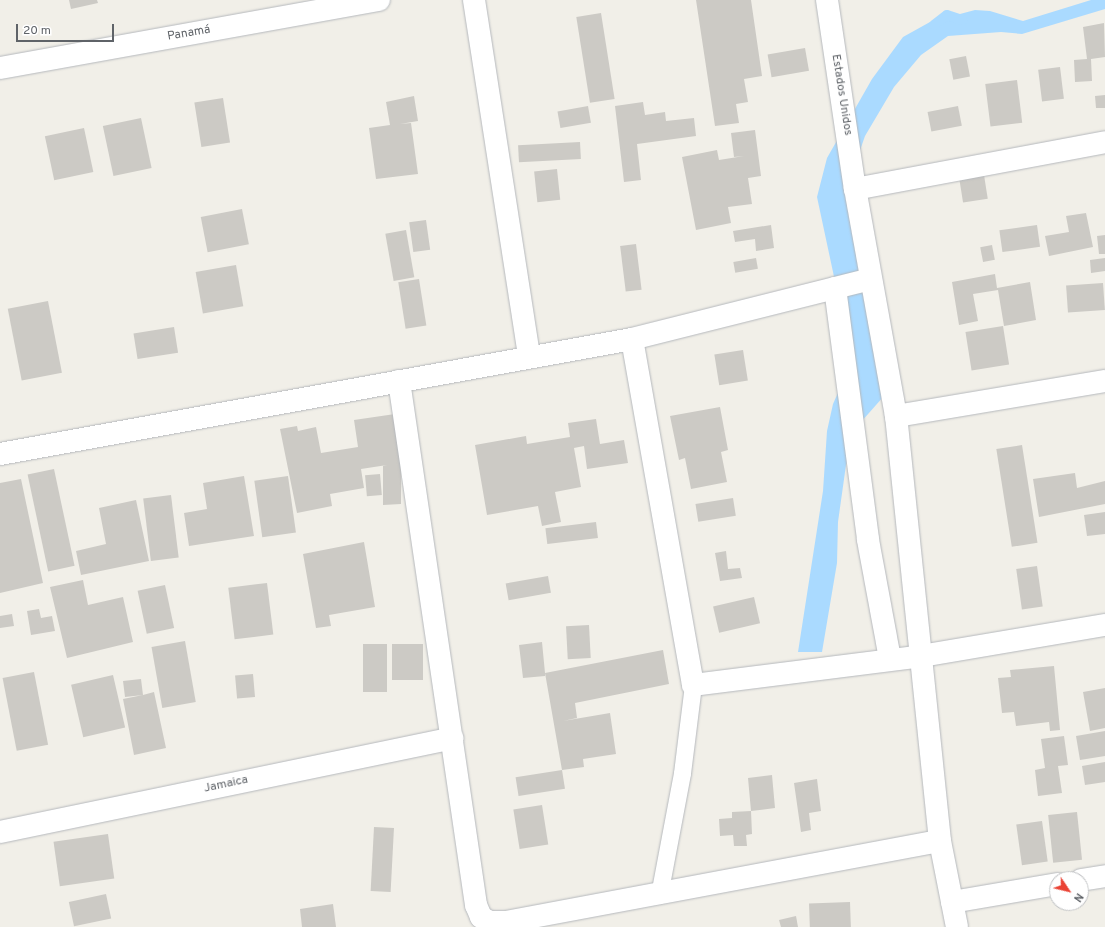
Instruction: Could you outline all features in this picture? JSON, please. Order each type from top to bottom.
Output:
[{"type":"street","name":"Panamá","points":[[0,68],[379,0]]},
{"type":"street","points":[[474,0],[529,357]]},
{"type":"street","name":"Estados Unidos","points":[[827,0],[855,189],[896,416],[940,841],[957,927]]},
{"type":"street","points":[[855,189],[1105,142]]},
{"type":"street","points":[[0,454],[632,339],[871,279]]},
{"type":"street","points":[[835,288],[868,540],[890,659]]},
{"type":"street","points":[[632,339],[693,685],[921,656],[1105,625]]},
{"type":"street","points":[[896,416],[1105,380]]},
{"type":"street","points":[[399,381],[476,905],[482,917],[490,922],[557,920],[659,896],[940,841]]},
{"type":"street","name":"Jamaica","points":[[0,832],[452,738]]},
{"type":"street","points":[[1089,879],[1105,876]]},
{"type":"street","points":[[952,902],[1049,885]]},
{"type":"lane","points":[[659,896],[682,773],[693,685]]},
{"type":"water","points":[[1091,0],[1105,0],[1105,9],[1022,34],[1001,32],[948,36],[921,55],[894,87],[865,136],[848,185],[884,396],[861,422],[846,465],[838,522],[837,563],[822,652],[798,652],[823,491],[827,431],[833,404],[852,361],[817,197],[827,158],[872,79],[903,37],[930,22],[975,10],[990,11],[1023,21]]},
{"type":"building","points":[[69,0],[97,0],[98,3],[71,9]]},
{"type":"building","points":[[696,0],[751,0],[762,76],[744,79],[748,102],[736,104],[739,123],[715,126]]},
{"type":"building","points":[[601,13],[615,99],[590,103],[576,17]]},
{"type":"building","points":[[1104,23],[1105,57],[1091,59],[1092,81],[1075,82],[1074,60],[1087,59],[1083,27]]},
{"type":"building","points":[[805,48],[809,71],[772,77],[768,55]]},
{"type":"building","points":[[966,56],[970,77],[953,80],[949,59]]},
{"type":"building","points":[[1060,67],[1064,99],[1042,101],[1038,70]]},
{"type":"building","points":[[1017,80],[1022,123],[990,127],[985,84]]},
{"type":"building","points":[[1105,95],[1105,108],[1096,108],[1095,96]]},
{"type":"building","points":[[414,96],[418,121],[400,124],[411,123],[418,174],[376,179],[369,128],[390,125],[386,102]]},
{"type":"building","points":[[223,98],[230,142],[201,147],[194,103]]},
{"type":"building","points":[[643,102],[645,115],[665,112],[666,121],[694,118],[696,136],[637,144],[641,180],[624,182],[615,106]]},
{"type":"building","points":[[588,106],[591,123],[560,128],[557,111]]},
{"type":"building","points":[[958,106],[962,126],[931,132],[928,112]]},
{"type":"building","points":[[141,118],[152,168],[113,176],[103,126]]},
{"type":"building","points":[[84,128],[93,172],[54,180],[45,136]]},
{"type":"building","points":[[755,130],[761,176],[748,178],[752,204],[728,207],[731,223],[696,230],[682,157],[717,150],[719,160],[744,156],[734,157],[731,133]]},
{"type":"building","points":[[580,142],[581,159],[519,162],[518,145]]},
{"type":"building","points":[[557,169],[560,200],[537,202],[534,171]]},
{"type":"building","points":[[984,175],[988,199],[963,203],[959,179]]},
{"type":"building","points":[[242,209],[249,244],[208,252],[201,217]]},
{"type":"building","points":[[1086,213],[1093,247],[1049,256],[1045,236],[1069,232],[1066,216]]},
{"type":"building","points":[[426,220],[430,250],[413,252],[409,222]]},
{"type":"building","points":[[771,225],[774,248],[756,251],[755,239],[735,242],[733,231]]},
{"type":"building","points":[[1037,225],[1040,247],[1002,252],[999,230]]},
{"type":"building","points":[[406,230],[414,277],[394,281],[385,234]]},
{"type":"building","points":[[1105,235],[1105,254],[1099,254],[1097,236]]},
{"type":"building","points":[[636,244],[642,290],[626,292],[620,246]]},
{"type":"building","points":[[992,245],[995,260],[983,262],[980,247]]},
{"type":"building","points":[[756,258],[758,269],[735,273],[733,262]]},
{"type":"building","points":[[1105,258],[1105,271],[1091,273],[1090,260]]},
{"type":"building","points":[[236,265],[243,306],[203,313],[196,272]]},
{"type":"building","points":[[995,274],[997,288],[1030,282],[1036,320],[1004,326],[998,290],[973,294],[978,321],[959,325],[952,282]]},
{"type":"building","points":[[419,279],[426,325],[406,329],[398,282]]},
{"type":"building","points":[[1103,283],[1105,310],[1068,313],[1066,286]]},
{"type":"building","points":[[48,301],[62,373],[22,380],[8,309]]},
{"type":"building","points":[[1003,326],[1009,365],[972,370],[965,332]]},
{"type":"building","points":[[174,327],[178,353],[138,359],[134,333]]},
{"type":"building","points":[[743,350],[748,381],[719,385],[714,355]]},
{"type":"building","points":[[720,407],[728,450],[721,452],[727,482],[691,489],[685,458],[679,460],[670,416]]},
{"type":"building","points":[[395,414],[401,463],[401,504],[383,505],[383,466],[387,465],[361,469],[364,488],[330,494],[332,506],[297,513],[280,429],[297,426],[298,431],[316,427],[321,453],[358,447],[354,420]]},
{"type":"building","points":[[596,419],[600,444],[624,440],[628,463],[587,469],[584,446],[574,448],[581,487],[555,492],[561,522],[542,526],[538,506],[487,515],[475,445],[526,436],[527,444],[570,437],[568,423]]},
{"type":"building","points":[[1022,445],[1037,543],[1012,547],[996,449]]},
{"type":"building","points":[[54,469],[75,566],[48,571],[28,475]]},
{"type":"building","points":[[1075,473],[1077,488],[1105,481],[1105,504],[1039,517],[1033,479]]},
{"type":"building","points":[[380,474],[382,495],[367,496],[365,475]]},
{"type":"building","points":[[244,476],[254,536],[189,546],[184,513],[207,509],[203,483]]},
{"type":"building","points":[[288,476],[296,532],[262,537],[254,481]]},
{"type":"building","points":[[21,479],[43,583],[0,593],[0,483]]},
{"type":"building","points":[[171,495],[179,558],[151,561],[143,498]]},
{"type":"building","points":[[733,498],[736,516],[698,522],[695,504]]},
{"type":"building","points":[[136,500],[149,561],[81,575],[76,551],[106,544],[99,508]]},
{"type":"building","points":[[1105,512],[1105,534],[1087,536],[1084,515]]},
{"type":"building","points":[[596,522],[598,538],[547,544],[545,528]]},
{"type":"building","points":[[364,542],[375,607],[329,615],[331,626],[316,628],[303,554]]},
{"type":"building","points":[[726,551],[728,569],[740,568],[742,578],[720,581],[715,553]]},
{"type":"building","points":[[1037,566],[1043,607],[1022,610],[1016,569]]},
{"type":"building","points":[[548,576],[551,593],[509,600],[506,583]]},
{"type":"building","points":[[83,580],[88,605],[123,597],[133,642],[67,658],[50,587]]},
{"type":"building","points":[[267,583],[273,635],[235,639],[228,588]]},
{"type":"building","points":[[165,585],[174,628],[147,634],[138,591]]},
{"type":"building","points":[[754,597],[760,623],[719,633],[713,606]]},
{"type":"building","points":[[39,609],[41,618],[52,616],[55,631],[31,635],[27,611]]},
{"type":"building","points":[[12,614],[14,626],[0,628],[0,616]]},
{"type":"building","points":[[589,625],[591,658],[568,659],[566,626]]},
{"type":"building","points":[[185,641],[196,702],[162,708],[152,647]]},
{"type":"building","points":[[542,642],[545,676],[523,678],[519,645]]},
{"type":"building","points":[[363,644],[387,644],[387,692],[363,692]]},
{"type":"building","points":[[392,644],[423,644],[423,680],[392,680]]},
{"type":"building","points":[[663,650],[669,684],[575,703],[577,718],[563,721],[610,713],[616,754],[583,759],[584,767],[562,770],[545,673]]},
{"type":"building","points":[[1054,666],[1060,730],[1050,731],[1049,722],[1016,726],[1014,712],[1002,713],[998,678],[1011,677],[1010,670]]},
{"type":"building","points":[[34,672],[48,745],[17,751],[3,678]]},
{"type":"building","points":[[253,674],[255,697],[237,698],[235,676]]},
{"type":"building","points":[[113,675],[125,728],[83,737],[71,685]]},
{"type":"building","points":[[141,679],[143,695],[125,697],[123,681]]},
{"type":"building","points":[[1105,688],[1105,728],[1090,731],[1083,692]]},
{"type":"building","points":[[154,692],[166,748],[134,755],[123,699]]},
{"type":"building","points":[[1105,731],[1105,756],[1080,760],[1076,736]]},
{"type":"building","points":[[1064,736],[1068,765],[1058,766],[1062,793],[1038,796],[1035,770],[1045,768],[1041,739]]},
{"type":"building","points":[[1105,762],[1105,782],[1085,785],[1082,766]]},
{"type":"building","points":[[562,770],[565,789],[519,796],[516,777]]},
{"type":"building","points":[[772,775],[775,808],[751,811],[748,778]]},
{"type":"building","points":[[817,779],[821,811],[809,813],[811,830],[801,832],[794,783]]},
{"type":"building","points":[[542,805],[548,845],[520,849],[513,810]]},
{"type":"building","points":[[751,811],[752,834],[746,835],[747,846],[734,846],[733,835],[720,836],[719,819],[732,818],[732,812]]},
{"type":"building","points":[[1077,812],[1082,860],[1053,863],[1048,815]]},
{"type":"building","points":[[1042,821],[1048,862],[1022,865],[1016,825]]},
{"type":"building","points":[[374,827],[394,828],[391,892],[371,891]]},
{"type":"building","points":[[108,834],[114,879],[60,886],[54,842]]},
{"type":"building","points":[[106,894],[111,918],[74,926],[69,902]]},
{"type":"building","points":[[850,902],[851,927],[810,927],[809,903]]},
{"type":"building","points":[[333,904],[336,927],[302,927],[300,909]]},
{"type":"building","points":[[796,916],[798,927],[781,927],[779,920]]},
{"type":"waterway","points":[[934,25],[947,15],[962,20]]}]
